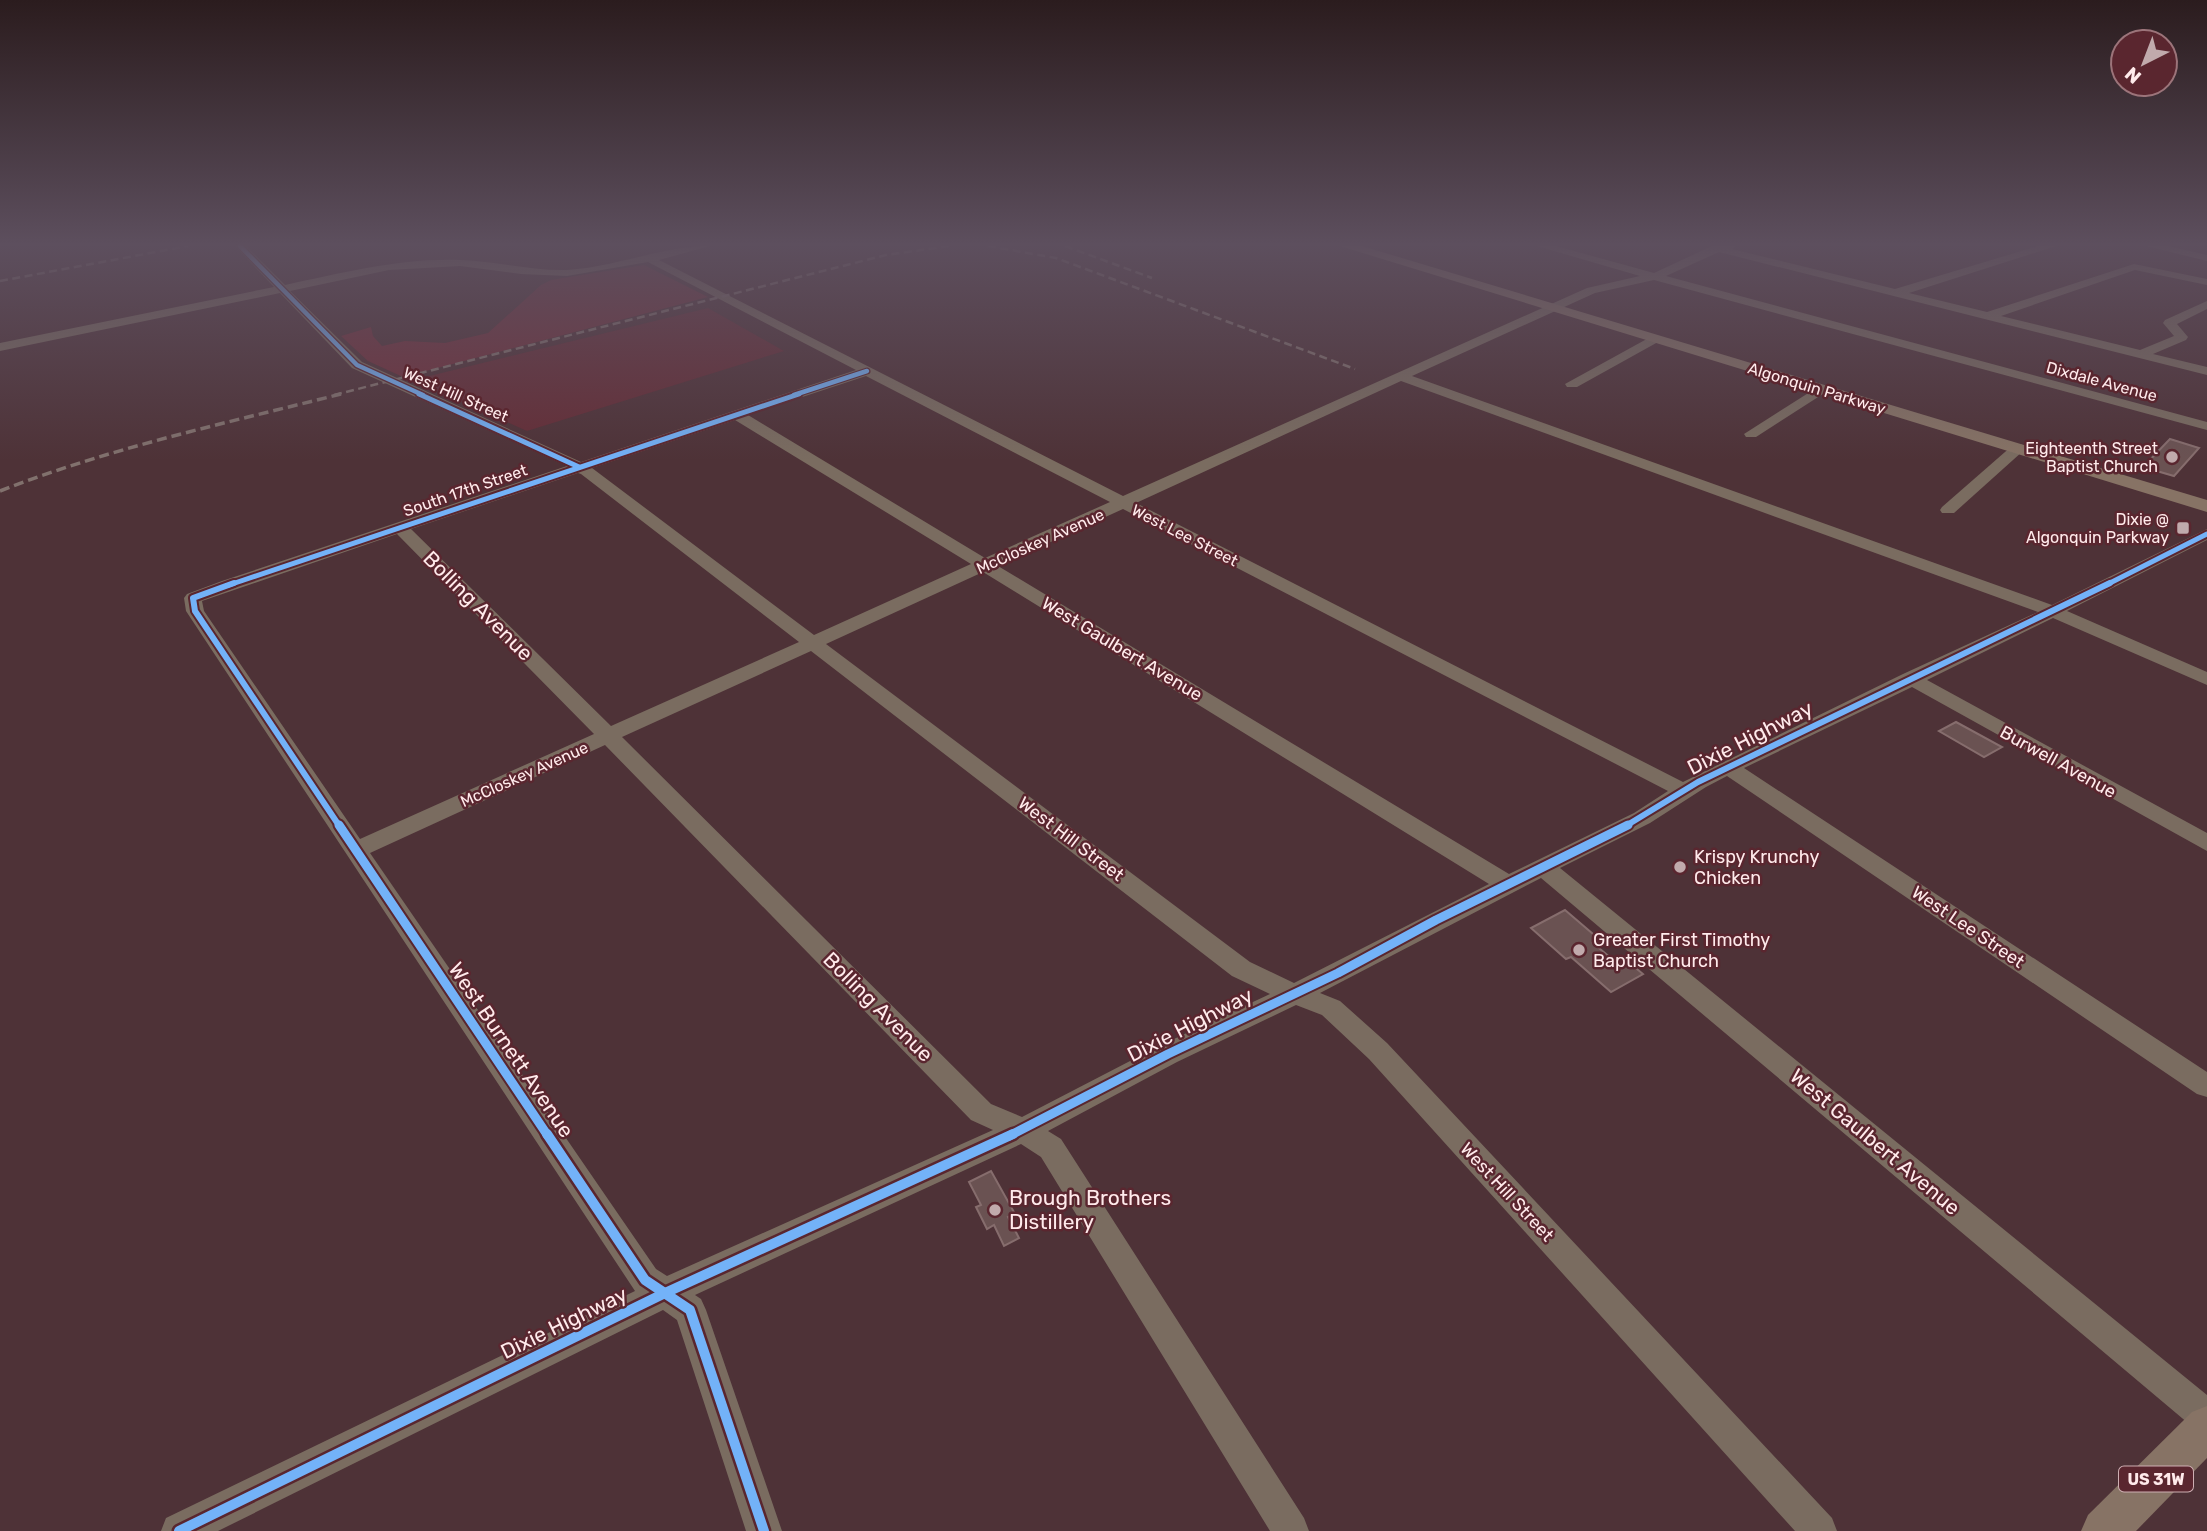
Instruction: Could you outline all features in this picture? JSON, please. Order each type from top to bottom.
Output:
[{"type":"main road","name":"Algonquin Parkway","points":[[1583,317],[2207,506]]},
{"type":"main road","name":"US 31W","points":[[2104,1531],[2207,1427]]},
{"type":"street","points":[[0,347],[141,317]]},
{"type":"street","name":"West Hill Street","points":[[311,317],[357,365],[579,467],[1241,969],[1254,977],[1297,992],[1331,1008],[1378,1051],[1819,1531]]},
{"type":"street","name":"West Lee Street","points":[[763,317],[1684,792]]},
{"type":"street","name":"McCloskey Avenue","points":[[356,850],[1531,317]]},
{"type":"street","name":"Dixdale Avenue","points":[[1804,317],[2207,426]]},
{"type":"street","points":[[1994,317],[2207,371]]},
{"type":"street","points":[[2142,354],[2182,337],[2169,323],[2181,317]]},
{"type":"street","points":[[1572,384],[1654,339]]},
{"type":"street","name":"South 17th Street","points":[[192,598],[867,371]]},
{"type":"street","points":[[1401,377],[2052,611],[2207,679]]},
{"type":"street","points":[[1751,434],[1821,389]]},
{"type":"street","name":"West Gaulbert Avenue","points":[[736,414],[1508,884]]},
{"type":"street","points":[[1948,510],[2018,448]]},
{"type":"street","name":"Bolling Avenue","points":[[400,527],[981,1112],[1023,1130],[1051,1148],[1291,1531]]},
{"type":"street","name":"Dixie Highway","points":[[179,1531],[214,1523],[665,1293],[1023,1130],[1168,1054],[1642,818],[1728,767],[2207,534]]},
{"type":"street","name":"West Burnett Avenue","points":[[192,598],[195,611],[645,1280],[690,1310],[764,1531]]},
{"type":"street","name":"Burwell Avenue","points":[[1910,678],[2207,843]]},
{"type":"street","name":"West Lee Street","points":[[1728,767],[2207,1086]]},
{"type":"street","name":"West Gaulbert Avenue","points":[[1543,867],[2207,1417]]},
{"type":"shaded area","points":[[505,317],[630,317],[403,377],[368,361],[341,336],[371,327],[373,336],[382,346],[405,341],[445,343],[488,333]]},
{"type":"shaded area","points":[[669,317],[725,317],[784,351],[527,431],[413,380]]},
{"type":"building","name":"Eighteenth Street Baptist Church","points":[[2170,439],[2199,448],[2174,476],[2143,467]]},
{"type":"building","points":[[1956,722],[2002,747],[1984,757],[1939,731]]},
{"type":"building","name":"Greater First Timothy Baptist Church","points":[[1565,910],[1600,940],[1593,943],[1618,964],[1626,960],[1643,974],[1611,992],[1571,957],[1566,959],[1531,928]]},
{"type":"building","name":"Brough Brothers Distillery","points":[[991,1171],[1015,1214],[1008,1217],[1019,1238],[1004,1246],[994,1225],[987,1229],[976,1207],[981,1205],[969,1182]]},
{"type":"railway","points":[[334,395],[640,317]]},
{"type":"railway","points":[[1216,317],[1355,369]]},
{"type":"railway","points":[[0,491],[126,449],[341,394]]},
{"type":"cycle path","points":[[310,317],[357,365],[579,467]]},
{"type":"cycle path","points":[[764,1531],[690,1310],[645,1280],[195,611],[193,598],[867,371]]},
{"type":"cycle path","points":[[179,1531],[665,1293],[1023,1130],[1168,1054],[1338,973],[1436,920],[1642,818],[1698,782],[2038,619],[2207,534]]},
{"type":"place","name":"Eighteenth Street Baptist Church","points":[[2172,457]]},
{"type":"place","name":"Dixie @ Algonquin Parkway","points":[[2183,528]]},
{"type":"place","name":"Krispy Krunchy Chicken","points":[[1680,867]]},
{"type":"place","name":"Greater First Timothy Baptist Church","points":[[1579,950]]},
{"type":"place","name":"Brough Brothers Distillery","points":[[995,1210]]}]
